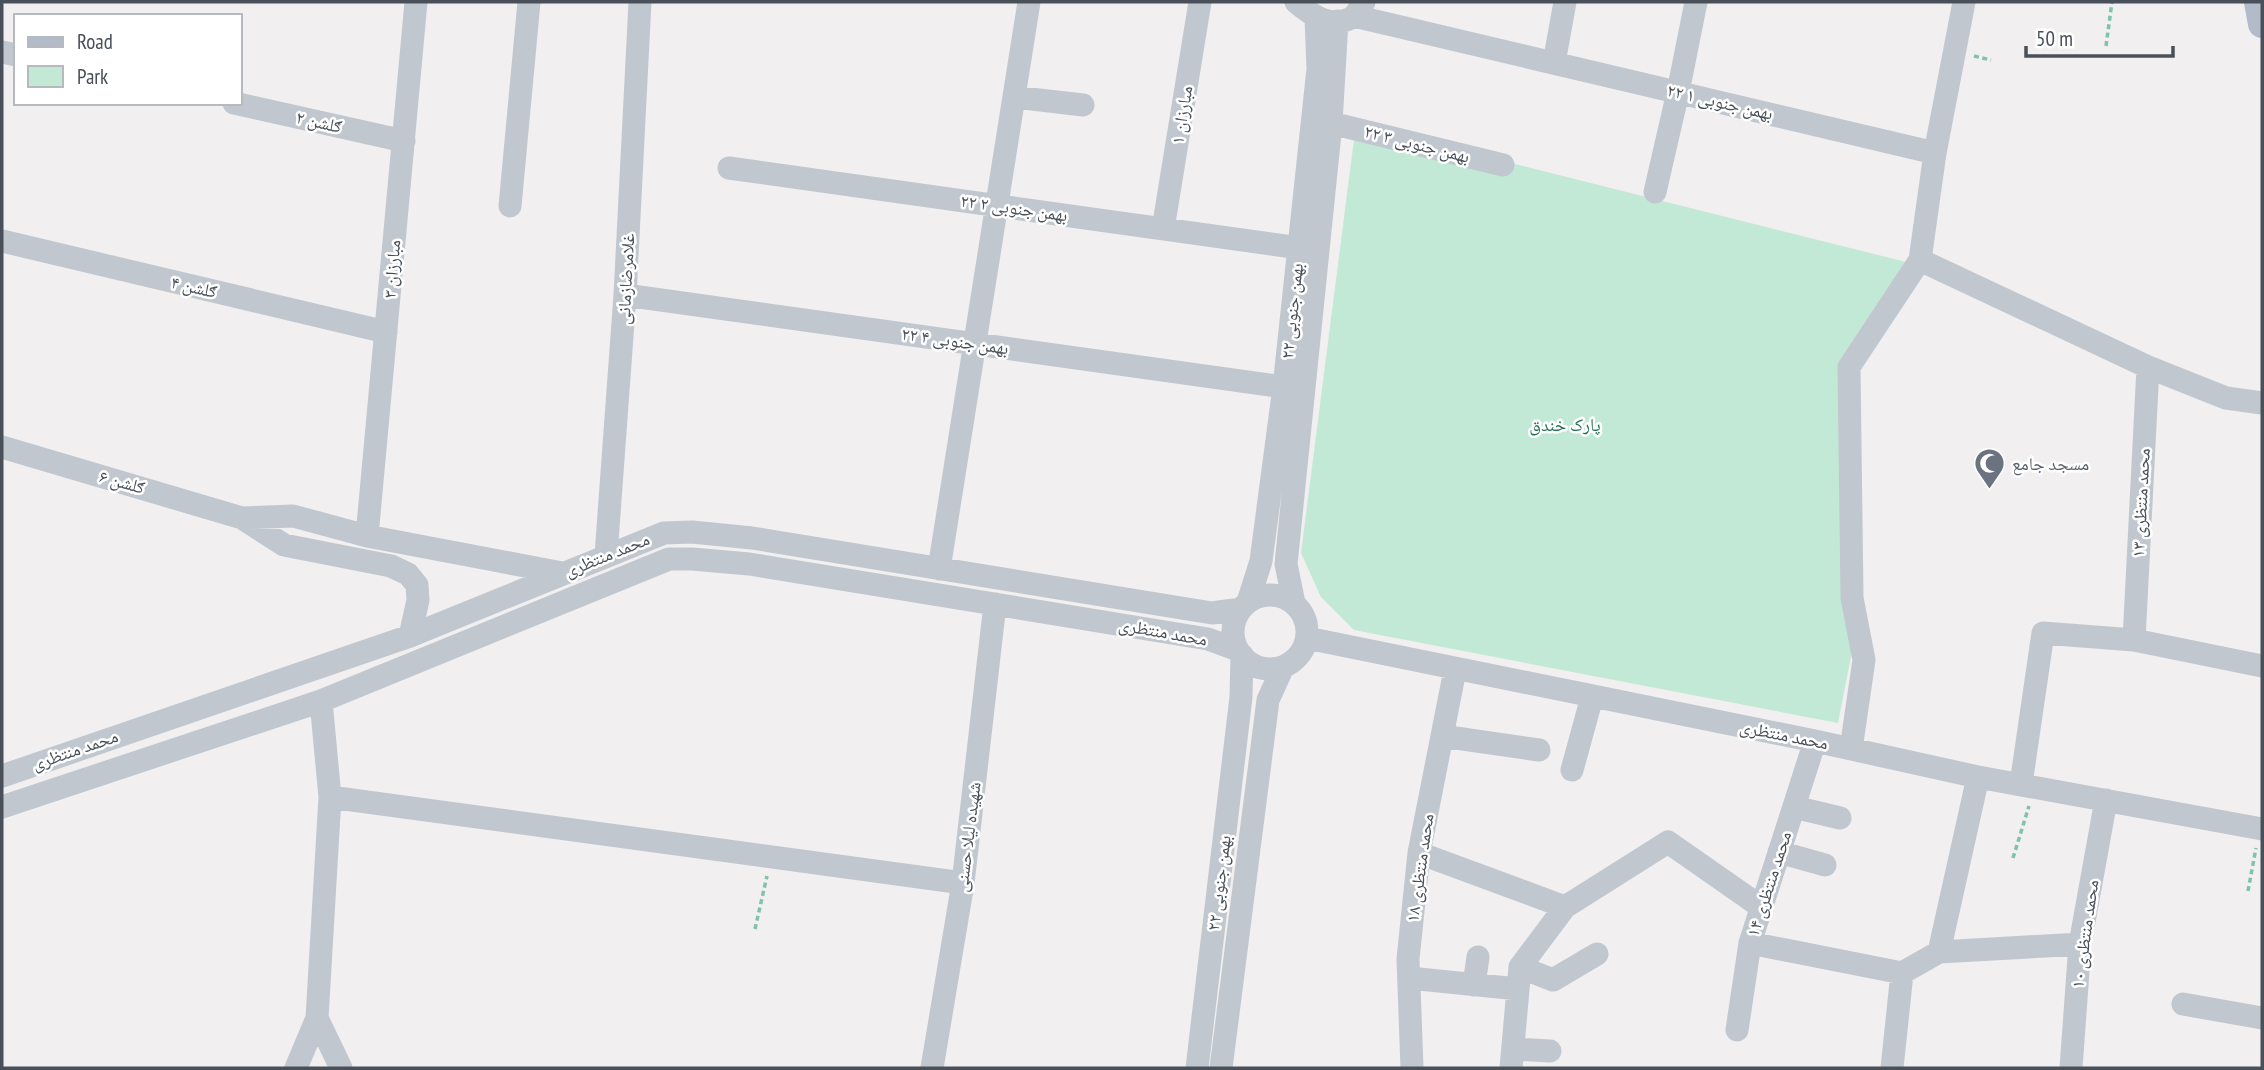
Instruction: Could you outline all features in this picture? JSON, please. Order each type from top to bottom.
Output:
[{"type":"main road","points":[[2258,2],[2262,24]]},
{"type":"street","name":"مبارزان ۳","points":[[367,536],[415,2]]},
{"type":"street","points":[[510,206],[529,2]]},
{"type":"street","name":"غلامرضازمانی","points":[[607,555],[625,295],[640,2]]},
{"type":"street","points":[[939,569],[1029,2]]},
{"type":"street","name":"مبارزان ۱","points":[[1163,229],[1200,2]]},
{"type":"street","points":[[1296,2],[1343,14]]},
{"type":"street","points":[[1554,63],[1565,2]]},
{"type":"street","points":[[1655,192],[1696,2]]},
{"type":"street","points":[[1851,749],[1864,660],[1852,598],[1849,367],[1920,260],[1935,153],[1964,2]]},
{"type":"street","name":"۲۲ بهمن جنوبی ۱","points":[[1343,14],[1935,153]]},
{"type":"street","name":"۲۲ بهمن جنوبی","points":[[1294,603],[1286,564],[1343,14]]},
{"type":"street","name":"۲۲ بهمن جنوبی","points":[[1245,605],[1261,561],[1284,387],[1318,69],[1343,14]]},
{"type":"street","points":[[1014,97],[1083,105]]},
{"type":"street","name":"ګلشن ۲","points":[[242,105],[404,141]]},
{"type":"street","name":"۲۲ بهمن جنوبی ۳","points":[[1331,124],[1503,165]]},
{"type":"street","name":"۲۲ بهمن جنوبی ۲","points":[[729,168],[1299,248]]},
{"type":"street","name":"ګلشن ۴","points":[[2,241],[386,332]]},
{"type":"street","points":[[1920,260],[2148,367],[2226,398],[2262,403]]},
{"type":"street","name":"۲۲ بهمن جنوبی ۴","points":[[625,295],[1284,387]]},
{"type":"street","name":"محمد منتظری ۱۳","points":[[2134,640],[2148,367]]},
{"type":"street","name":"ګلشن ۶","points":[[2,447],[242,518]]},
{"type":"street","points":[[242,518],[293,516],[367,536],[562,573]]},
{"type":"street","points":[[242,518],[284,545],[391,566],[408,574],[417,585],[418,600],[410,636]]},
{"type":"street","name":"محمد منتظری","points":[[2,776],[410,636],[664,533],[692,532],[752,538],[1212,613],[1245,605]]},
{"type":"street","name":"محمد منتظری","points":[[2,807],[321,701],[669,559],[748,565],[995,604],[1208,639],[1240,652]]},
{"type":"street","points":[[1276,596],[1294,603],[1304,619],[1307,638],[1299,655],[1283,667],[1255,666],[1240,652],[1233,636],[1234,626],[1245,605],[1257,597],[1276,596]]},
{"type":"street","name":"شهیده لیلا حسنی","points":[[932,1068],[963,883],[995,604]]},
{"type":"street","points":[[2028,786],[2043,633],[2134,640],[2262,666]]},
{"type":"street","name":"محمد منتظری","points":[[1307,638],[1815,741],[1978,777],[2261,829]]},
{"type":"street","name":"۲۲ بهمن جنوبی","points":[[1197,1068],[1241,697],[1240,652]]},
{"type":"street","name":"۲۲ بهمن جنوبی","points":[[1221,1068],[1268,700],[1283,667]]},
{"type":"street","name":"محمد منتظری ۱۸","points":[[1412,1068],[1408,960],[1419,853],[1455,670]]},
{"type":"street","points":[[1572,770],[1592,697]]},
{"type":"street","points":[[296,1068],[317,1018],[330,797],[321,701]]},
{"type":"street","points":[[138,729],[154,757]]},
{"type":"street","points":[[1442,736],[1539,750]]},
{"type":"street","name":"محمد منتظری ۱۴","points":[[1737,1030],[1750,943],[1815,741]]},
{"type":"street","points":[[1939,951],[1978,777]]},
{"type":"street","points":[[330,797],[963,883]]},
{"type":"street","name":"محمد منتظری ۱۰","points":[[2071,1068],[2080,944],[2106,800]]},
{"type":"street","points":[[1794,807],[1840,818]]},
{"type":"street","points":[[1550,1051],[1512,1059],[1519,978],[1565,907],[1668,842],[1761,907]]},
{"type":"street","points":[[1779,852],[1825,865]]},
{"type":"street","points":[[1419,853],[1565,907]]},
{"type":"street","points":[[1212,942],[1237,944]]},
{"type":"street","points":[[1750,943],[1902,973],[1939,951],[2080,944]]},
{"type":"street","points":[[1409,978],[1474,985],[1519,978],[1553,980],[1597,954]]},
{"type":"street","points":[[1474,985],[1478,957]]},
{"type":"street","points":[[1892,1068],[1902,973]]},
{"type":"street","points":[[2183,1004],[2262,1018]]},
{"type":"street","points":[[317,1018],[341,1068]]},
{"type":"path","points":[[2106,46],[2112,2]]},
{"type":"path","points":[[2013,858],[2028,786]]},
{"type":"path","points":[[2248,891],[2261,829]]},
{"type":"path","points":[[755,929],[771,857]]},
{"type":"green space","name":"پارک خندق","points":[[1356,124],[1914,264],[1838,367],[1853,646],[1838,723],[1354,630],[1321,597],[1301,553]]},
{"type":"place","name":"مسجد جامع","points":[[1989,491]]}]
